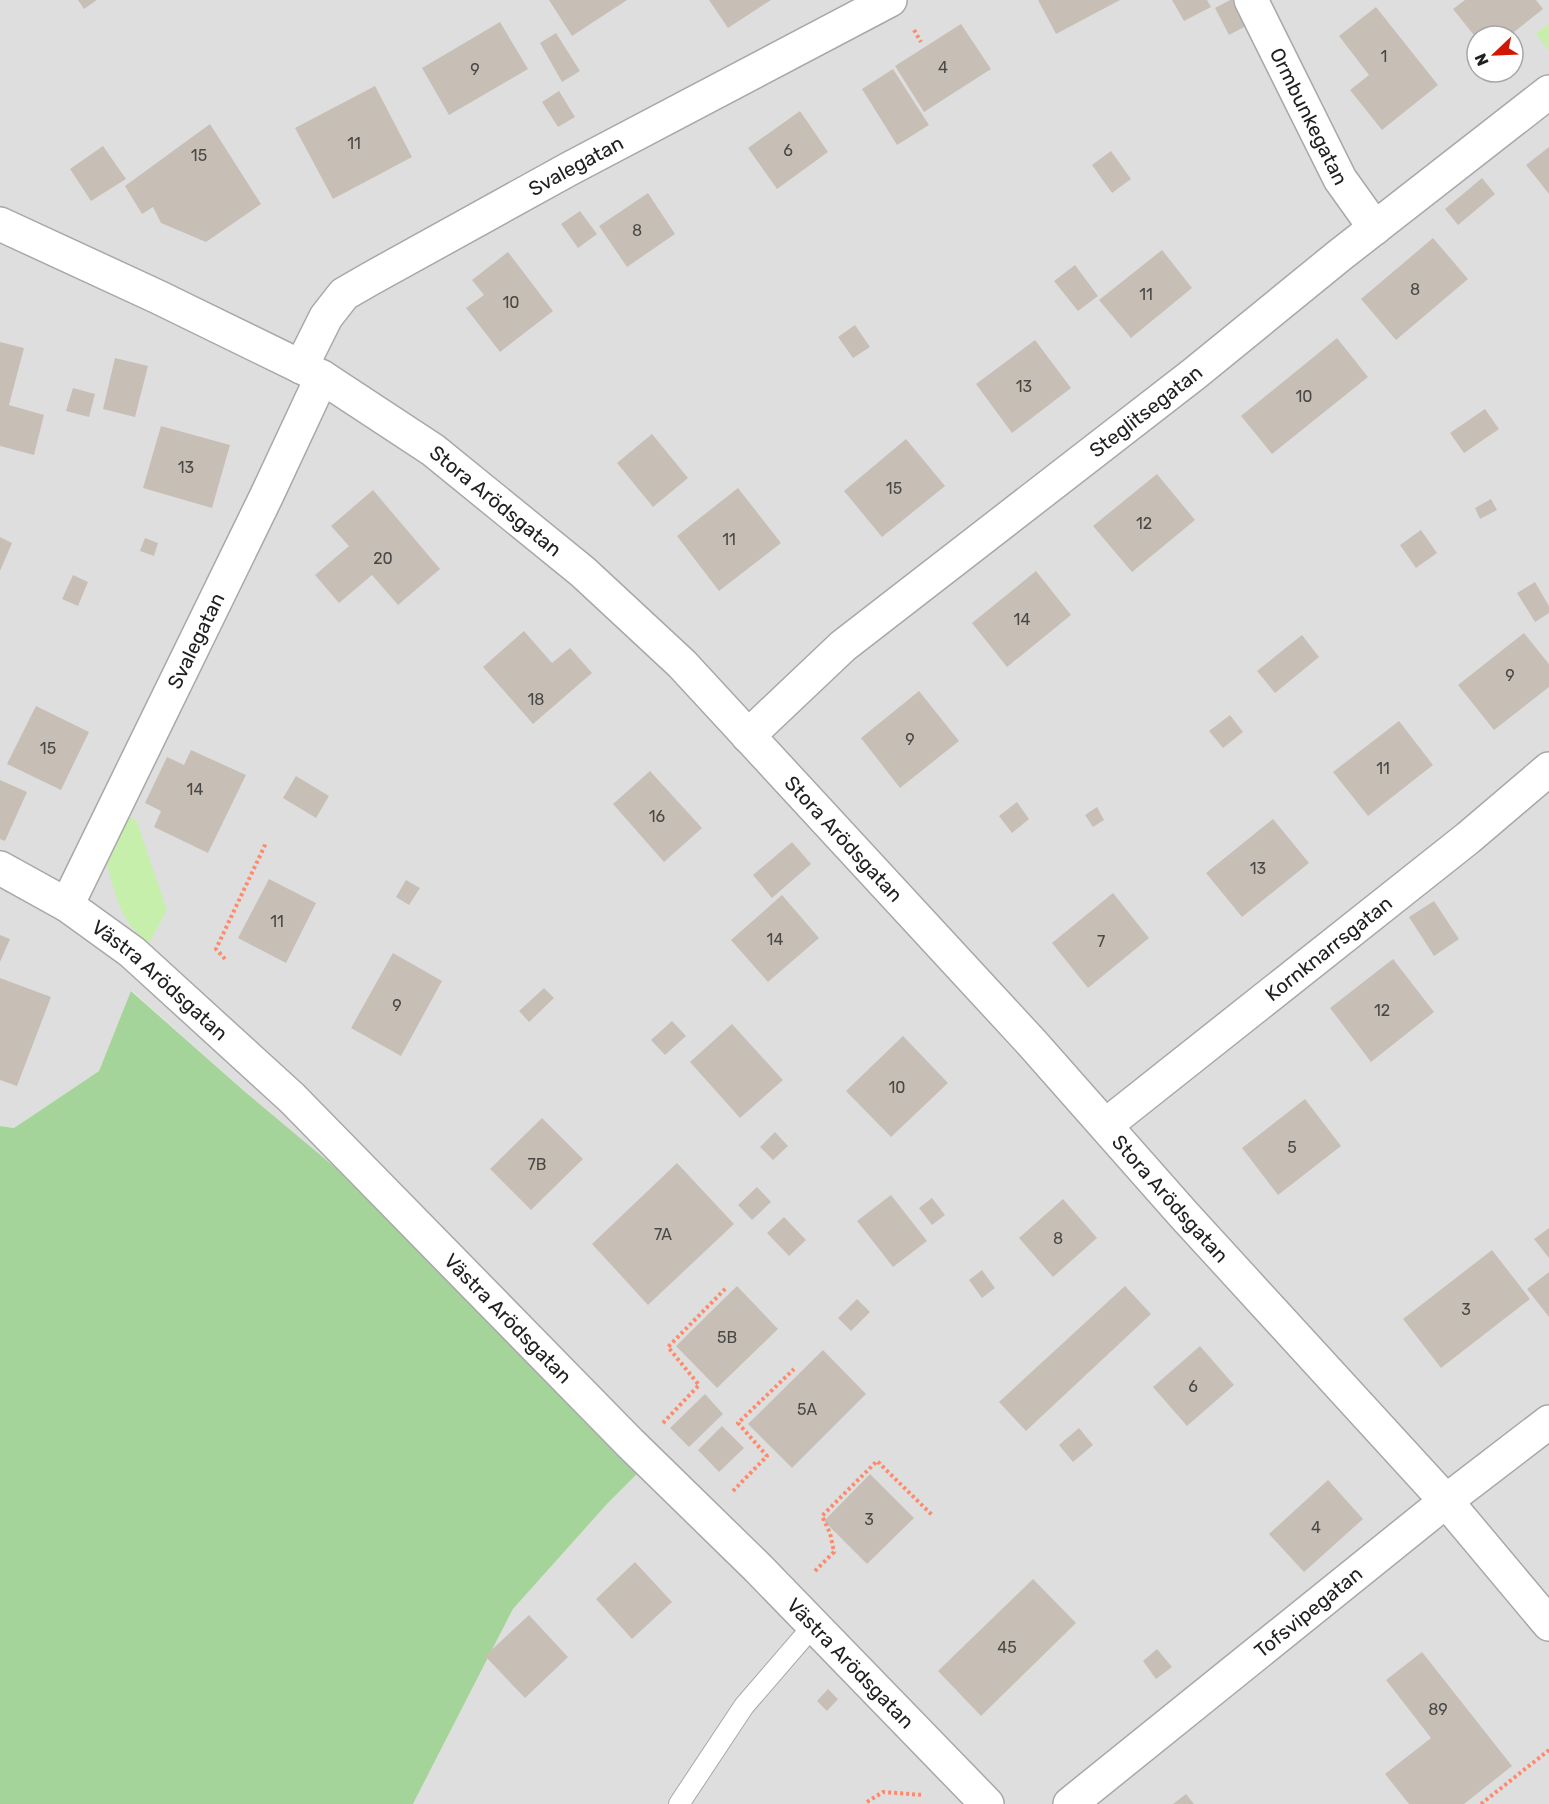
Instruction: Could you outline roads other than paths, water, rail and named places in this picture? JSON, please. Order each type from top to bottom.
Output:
[{"type":"street","name":"Ormbunkegatan","points":[[1251,0],[1340,179],[1375,228]]},
{"type":"street","name":"Svalegatan","points":[[68,905],[266,496],[311,372],[326,317],[344,294],[569,169],[885,1]]},
{"type":"street","name":"Steglitsegatan","points":[[748,736],[843,645],[1194,374],[1549,92]]},
{"type":"street","name":"Stora Arödsgatan","points":[[0,224],[158,297],[311,372],[432,450],[583,572],[682,664],[1106,1125],[1184,1215],[1446,1501],[1549,1624]]},
{"type":"street","name":"Kornknarrsgatan","points":[[1106,1125],[1461,845],[1549,769]]},
{"type":"street","name":"Västra Arödsgatan","points":[[0,868],[68,905],[132,952],[292,1098],[987,1804]]},
{"type":"street","name":"Tofsvipegatan","points":[[1070,1804],[1446,1501],[1549,1422]]},
{"type":"lane","points":[[679,1804],[744,1706],[813,1626]]}]
